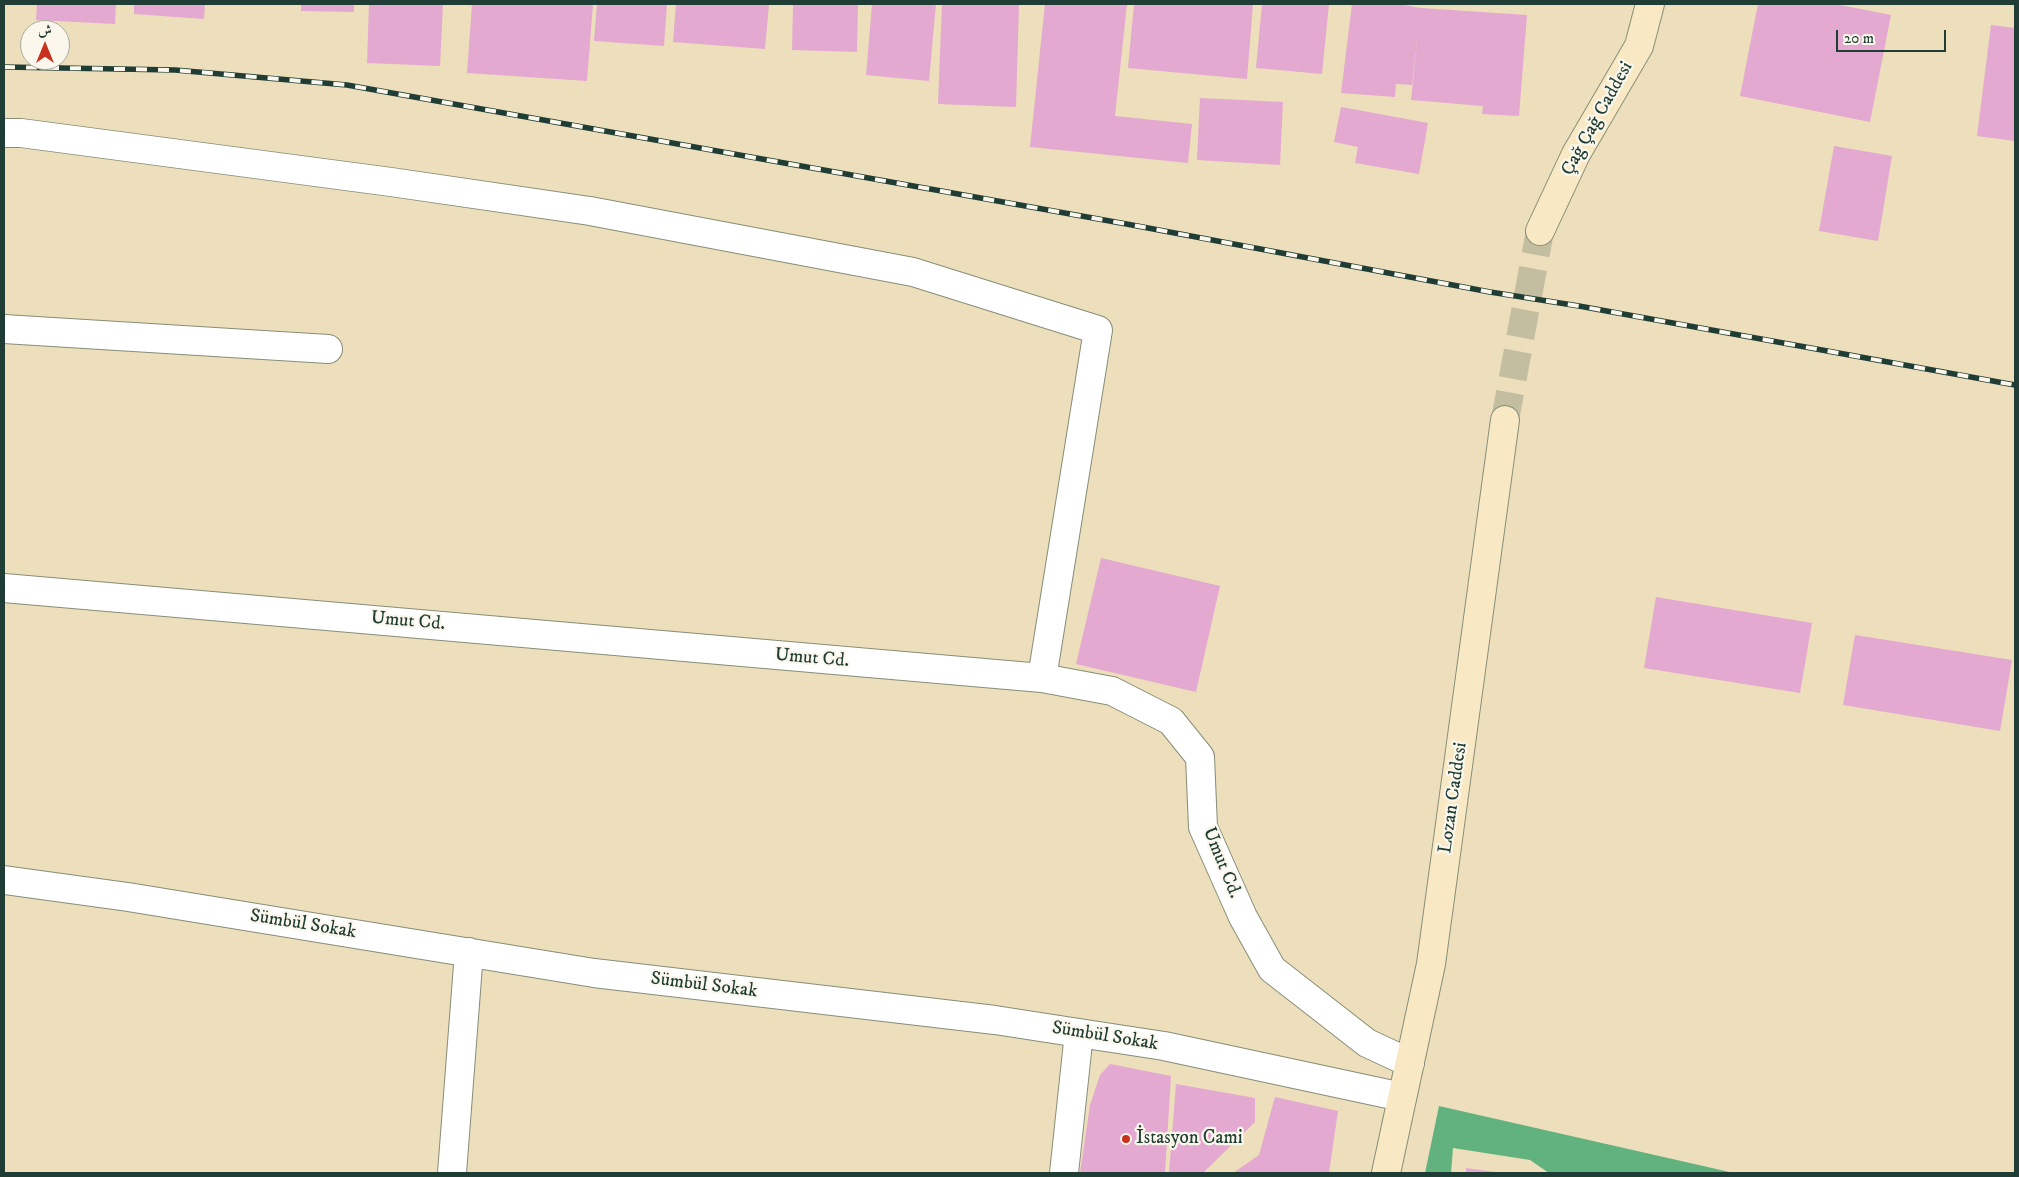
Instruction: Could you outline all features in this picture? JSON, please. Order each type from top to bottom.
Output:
[{"type":"main road","name":"Çağ Çağ Caddesi","points":[[1540,232],[1576,154],[1639,46],[1650,4]]},
{"type":"main road","name":"Lozan Caddesi","points":[[1386,1173],[1432,964],[1505,420]]},
{"type":"street","points":[[4,133],[21,133],[391,182],[590,211],[913,272],[1098,330],[1042,678]]},
{"type":"street","points":[[4,329],[112,334],[328,349]]},
{"type":"street","name":"Umut Cd.","points":[[4,588],[442,624],[755,654],[1042,678],[1112,691],[1171,721],[1200,757],[1203,827],[1243,917],[1272,969],[1367,1043],[1410,1064]]},
{"type":"street","name":"Sümbül Sokak","points":[[4,880],[137,898],[594,973],[995,1020],[1164,1046],[1402,1097]]},
{"type":"street","points":[[452,1173],[469,952]]},
{"type":"street","points":[[1064,1173],[1079,1033]]},
{"type":"green space","points":[[1439,1106],[1734,1173],[1549,1173],[1530,1160],[1453,1148],[1451,1173],[1425,1173]]},
{"type":"building","points":[[37,4],[116,4],[115,24],[70,22],[70,20],[36,20]]},
{"type":"building","points":[[134,4],[205,4],[204,19],[134,14]]},
{"type":"building","points":[[301,4],[354,4],[354,12],[301,11]]},
{"type":"building","points":[[369,4],[443,4],[440,66],[367,63]]},
{"type":"building","points":[[472,4],[593,4],[587,81],[467,73]]},
{"type":"building","points":[[597,4],[667,4],[664,46],[594,41]]},
{"type":"building","points":[[676,4],[769,4],[765,49],[673,42]]},
{"type":"building","points":[[793,4],[858,4],[857,52],[792,50]]},
{"type":"building","points":[[872,4],[936,4],[929,81],[866,75]]},
{"type":"building","points":[[942,4],[1019,4],[1016,107],[938,104]]},
{"type":"building","points":[[1045,4],[1127,4],[1115,116],[1192,124],[1188,163],[1030,147]]},
{"type":"building","points":[[1134,4],[1253,4],[1247,79],[1128,68]]},
{"type":"building","points":[[1262,4],[1329,4],[1322,74],[1256,68]]},
{"type":"building","points":[[1352,4],[1398,4],[1421,8],[1527,15],[1519,116],[1482,114],[1483,106],[1411,100],[1419,24],[1412,85],[1396,84],[1395,97],[1341,93]]},
{"type":"building","points":[[1758,4],[1835,4],[1891,15],[1870,122],[1740,96]]},
{"type":"building","points":[[1991,25],[2015,28],[2015,141],[1977,136]]},
{"type":"building","points":[[1200,98],[1283,102],[1280,165],[1197,160]]},
{"type":"building","points":[[1341,107],[1428,123],[1419,174],[1355,163],[1358,147],[1334,142]]},
{"type":"building","points":[[1834,146],[1892,156],[1878,241],[1819,231]]},
{"type":"building","points":[[1101,558],[1220,586],[1196,692],[1076,664]]},
{"type":"building","points":[[1656,597],[1812,623],[1800,693],[1644,668]]},
{"type":"building","points":[[1855,635],[2012,660],[2000,731],[1843,705]]},
{"type":"building","name":"İstasyon Cami","points":[[1110,1064],[1171,1076],[1165,1173],[1080,1173],[1090,1105],[1100,1075]]},
{"type":"building","points":[[1176,1084],[1255,1098],[1255,1122],[1203,1173],[1169,1173]]},
{"type":"building","points":[[1275,1097],[1338,1111],[1329,1173],[1233,1173],[1259,1155]]},
{"type":"building","points":[[1466,1168],[1496,1172],[1496,1173],[1466,1173]]},
{"type":"tunnel","points":[[1505,420],[1540,231]]},
{"type":"railway","points":[[4,67],[175,70],[347,85],[2015,385]]},
{"type":"place","name":"İstasyon Cami","points":[[1126,1139]]}]
